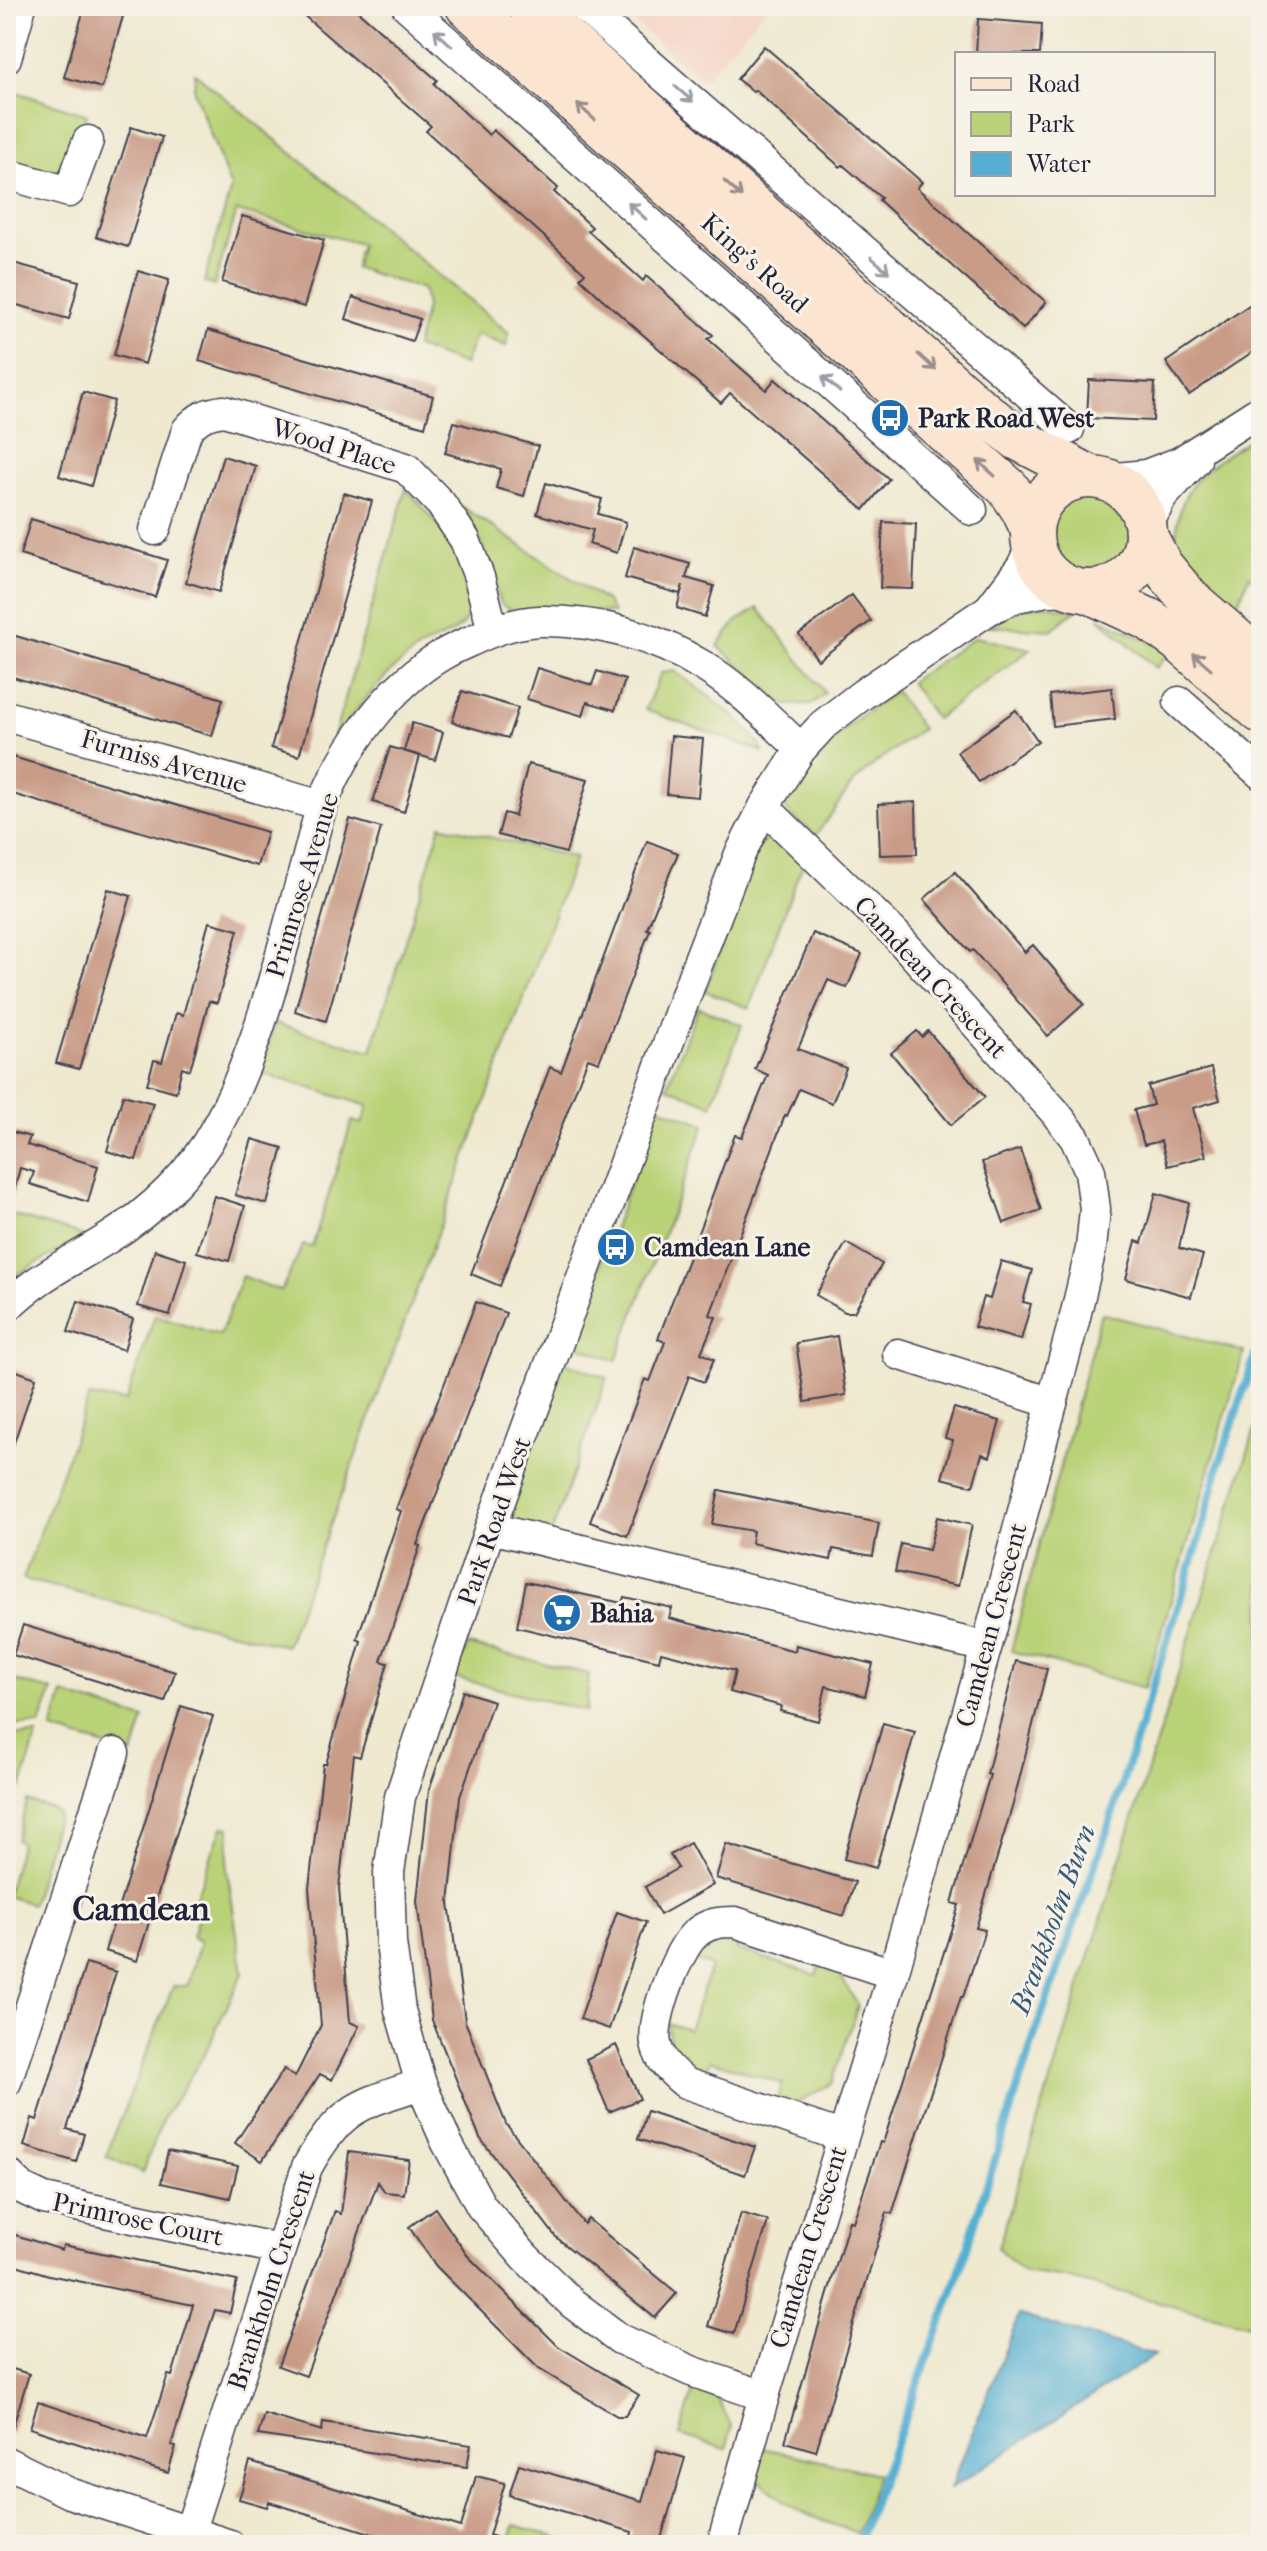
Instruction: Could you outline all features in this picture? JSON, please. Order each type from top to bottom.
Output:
[{"type":"main road","name":"King's Road","points":[[467,6],[903,421],[1008,488],[1022,509],[1035,554],[1044,570],[1059,583],[1150,620],[1261,712]]},
{"type":"main road","name":"King's Road","points":[[529,6],[975,405],[1018,439],[1124,488],[1137,501],[1145,519],[1146,533],[1161,565],[1189,599],[1261,661]]},
{"type":"main road","points":[[1032,536],[1034,518],[1042,501],[1054,488],[1071,479],[1098,478]]},
{"type":"main road","points":[[1082,590],[1097,591],[1115,585],[1131,573],[1142,557],[1146,533]]},
{"type":"street","points":[[6,58],[21,6]]},
{"type":"street","points":[[407,6],[903,421],[972,510]]},
{"type":"street","points":[[583,6],[1069,429]]},
{"type":"street","points":[[6,174],[69,192],[88,141]]},
{"type":"street","points":[[975,405],[1003,373]]},
{"type":"street","points":[[1098,478],[1146,475],[1180,462],[1261,410]]},
{"type":"street","name":"Wood Place","points":[[155,530],[187,430],[197,418],[209,412],[224,411],[406,468],[441,504],[465,540],[479,577],[493,631]]},
{"type":"street","points":[[1146,533],[1162,497],[1171,485],[1218,440]]},
{"type":"street","name":"Park Road West","points":[[988,610],[1022,566],[1032,536]]},
{"type":"street","name":"Park Road West","points":[[764,2396],[691,2371],[620,2339],[572,2303],[525,2257],[481,2206],[447,2143],[421,2084],[400,2010],[391,1943],[389,1872],[400,1797],[490,1528],[692,979],[740,854],[764,807],[801,749],[824,724],[863,694],[988,610],[1016,597],[1047,591],[1082,590]]},
{"type":"street","name":"Primrose Avenue","points":[[6,1308],[23,1290],[109,1238],[158,1201],[192,1164],[216,1128],[238,1083],[267,998],[322,806],[340,765],[366,725],[396,691],[441,655],[493,631],[537,621],[585,624],[630,633],[703,666],[736,689],[801,749]]},
{"type":"street","points":[[1179,702],[1261,774]]},
{"type":"street","name":"Furniss Avenue","points":[[6,716],[322,806]]},
{"type":"street","points":[[1236,751],[1261,721]]},
{"type":"street","name":"Camdean Crescent","points":[[722,2545],[841,2136],[893,1974],[986,1647],[1091,1249],[1095,1209],[1090,1171],[1075,1138],[1054,1111],[895,934],[764,807]]},
{"type":"street","points":[[898,1354],[1052,1403]]},
{"type":"street","points":[[490,1528],[986,1647]]},
{"type":"street","points":[[6,2082],[114,1753]]},
{"type":"street","points":[[841,2136],[685,2083],[666,2067],[656,2045],[655,2023],[683,1948],[697,1932],[716,1922],[735,1922],[893,1974]]},
{"type":"street","name":"Brankholm Crescent","points":[[189,2533],[307,2167],[322,2140],[344,2115],[365,2102],[421,2084]]},
{"type":"street","name":"Primrose Court","points":[[6,2172],[23,2189],[44,2199],[279,2249]]},
{"type":"street","points":[[6,2462],[69,2493],[230,2545]]},
{"type":"shaded area","points":[[615,6],[768,6],[703,82]]},
{"type":"green space","points":[[195,73],[509,333],[506,346],[476,334],[464,365],[416,347],[426,307],[423,289],[355,268],[361,244],[237,211],[214,286],[204,282],[231,188],[194,91]]},
{"type":"green space","points":[[13,91],[87,115],[67,169],[52,172],[6,159],[6,113]]},
{"type":"green space","points":[[1261,431],[1261,586],[1249,576],[1233,615],[1188,572],[1178,547],[1178,519],[1195,481],[1218,460]]},
{"type":"green space","points":[[406,489],[438,525],[455,552],[466,582],[467,617],[459,628],[422,647],[397,666],[333,740]]},
{"type":"green space","points":[[1090,493],[1106,496],[1119,505],[1128,518],[1131,534],[1128,550],[1119,563],[1106,572],[1090,575],[1074,572],[1061,563],[1052,550],[1049,534],[1052,518],[1061,505],[1074,496]]},
{"type":"green space","points":[[464,508],[607,602],[613,613],[575,609],[512,611],[501,604],[481,542]]},
{"type":"green space","points":[[1044,605],[1076,610],[1051,630],[990,626],[1014,610]]},
{"type":"green space","points":[[758,608],[825,693],[812,704],[785,705],[718,646],[736,622]]},
{"type":"green space","points":[[1098,617],[1171,651],[1156,668]]},
{"type":"green space","points":[[975,637],[1031,649],[936,719],[910,682]]},
{"type":"green space","points":[[674,671],[737,720],[758,742],[763,752],[645,710],[661,673]]},
{"type":"green space","points":[[895,691],[922,729],[853,783],[816,835],[790,815],[784,804],[819,753],[860,716]]},
{"type":"green space","points":[[441,825],[575,858],[286,1646],[23,1579],[89,1397],[126,1401],[155,1315],[220,1335],[242,1276],[281,1291],[303,1245],[312,1247],[352,1121],[362,1124],[368,1106],[262,1073],[274,1023],[371,1051]]},
{"type":"green space","points":[[773,836],[806,859],[749,1008],[705,991],[757,847]]},
{"type":"green space","points":[[698,1007],[742,1025],[712,1105],[667,1087]]},
{"type":"green space","points":[[659,1107],[705,1124],[616,1361],[571,1343]]},
{"type":"green space","points":[[6,1213],[85,1236],[18,1274],[6,1285]]},
{"type":"green space","points":[[1101,1313],[1244,1352],[1145,1688],[1011,1651]]},
{"type":"green space","points":[[562,1361],[607,1378],[551,1534],[520,1527],[508,1506]]},
{"type":"green space","points":[[1261,1410],[1261,2328],[1066,2278],[1023,2272],[998,2248]]},
{"type":"green space","points":[[468,1645],[589,1674],[586,1711],[453,1677]]},
{"type":"green space","points":[[11,1679],[52,1691],[40,1725],[6,1725],[6,1695]]},
{"type":"green space","points":[[63,1694],[144,1719],[133,1754],[52,1730]]},
{"type":"green space","points":[[37,1735],[21,1788],[6,1784],[6,1736]]},
{"type":"green space","points":[[27,1801],[53,1809],[58,1814],[32,1904],[6,1896],[21,1843],[16,1840]]},
{"type":"green space","points":[[222,1827],[230,1828],[227,1870],[243,1973],[204,2055],[163,2119],[142,2173],[106,2156],[173,1987],[188,1985],[200,1941],[192,1937],[200,1909],[193,1905]]},
{"type":"green space","points":[[741,1932],[736,1949],[816,1975],[823,1958],[832,1961],[858,2006],[832,2083],[789,2108],[776,2104],[783,2084],[710,2060],[703,2078],[672,2057],[667,2023],[689,2030],[711,1966],[689,1958],[698,1942]]},
{"type":"green space","points":[[693,2391],[717,2398],[732,2427],[726,2449],[680,2435]]},
{"type":"green space","points":[[763,2448],[878,2474],[857,2533],[807,2515],[784,2502],[755,2476]]},
{"type":"green space","points":[[514,2525],[583,2545],[509,2545]]},
{"type":"water","points":[[1019,2315],[1155,2355],[950,2489]]},
{"type":"building","points":[[85,6],[126,6],[102,88],[64,77]]},
{"type":"building","points":[[293,6],[352,6],[437,80],[434,84],[489,135],[493,130],[558,188],[554,192],[592,227],[588,231],[643,281],[646,276],[713,335],[708,339],[766,390],[775,379],[889,479],[864,510],[730,393],[721,403],[600,297],[580,278],[585,273],[426,131],[431,126]]},
{"type":"building","points":[[978,19],[1042,24],[1040,52],[976,52]]},
{"type":"building","points":[[764,46],[922,182],[917,188],[1046,302],[1023,329],[908,227],[879,200],[881,198],[843,165],[840,167],[755,90],[753,92],[737,79]]},
{"type":"building","points":[[131,127],[162,137],[128,247],[96,237]]},
{"type":"building","points":[[242,216],[324,240],[304,307],[222,282]]},
{"type":"building","points":[[6,261],[79,281],[69,319],[6,302]]},
{"type":"building","points":[[138,271],[169,280],[145,364],[114,355]]},
{"type":"building","points":[[353,297],[420,319],[412,341],[346,319]]},
{"type":"building","points":[[1261,297],[1261,346],[1189,395],[1166,362]]},
{"type":"building","points":[[208,330],[433,396],[425,427],[199,361]]},
{"type":"building","points":[[1089,380],[1155,383],[1153,421],[1087,418]]},
{"type":"building","points":[[83,392],[114,401],[91,486],[59,476]]},
{"type":"building","points":[[454,422],[538,446],[524,496],[496,488],[501,469],[445,453]]},
{"type":"building","points":[[223,456],[256,466],[219,592],[186,582]]},
{"type":"building","points":[[546,483],[602,499],[598,514],[626,522],[617,553],[589,544],[593,530],[537,514]]},
{"type":"building","points":[[344,493],[372,501],[299,756],[271,748]]},
{"type":"building","points":[[31,519],[167,560],[155,597],[20,555]]},
{"type":"building","points":[[883,522],[916,524],[913,589],[880,588]]},
{"type":"building","points":[[634,547],[690,564],[686,578],[714,586],[705,617],[677,608],[683,585],[680,594],[625,578]]},
{"type":"building","points":[[852,595],[871,621],[818,660],[799,634]]},
{"type":"building","points":[[6,633],[223,699],[212,736],[6,675]]},
{"type":"building","points":[[537,668],[592,685],[597,671],[625,680],[615,710],[587,702],[583,716],[527,699]]},
{"type":"building","points":[[1112,688],[1115,719],[1053,726],[1050,695]]},
{"type":"building","points":[[462,691],[518,708],[508,738],[452,722]]},
{"type":"building","points":[[1016,710],[1038,741],[979,782],[957,752]]},
{"type":"building","points":[[412,723],[443,732],[435,760],[404,751]]},
{"type":"building","points":[[671,736],[703,739],[698,797],[666,794]]},
{"type":"building","points":[[390,747],[420,756],[404,812],[373,802]]},
{"type":"building","points":[[6,755],[267,832],[257,866],[6,792]]},
{"type":"building","points":[[528,764],[588,779],[566,853],[498,835],[504,813],[515,816]]},
{"type":"building","points":[[916,802],[917,854],[880,855],[878,804]]},
{"type":"building","points":[[350,819],[381,828],[326,1021],[295,1011]]},
{"type":"building","points":[[647,841],[678,853],[599,1062],[588,1058],[500,1286],[471,1274],[550,1067],[561,1072]]},
{"type":"building","points":[[955,872],[1025,952],[1033,945],[1084,1004],[1048,1036],[924,899]]},
{"type":"building","points":[[108,889],[131,896],[79,1069],[56,1063]]},
{"type":"building","points":[[209,922],[238,930],[217,1003],[209,1001],[190,1070],[182,1067],[176,1092],[147,1084],[154,1060],[162,1062],[176,1013],[183,1015]]},
{"type":"building","points":[[813,933],[862,954],[847,988],[828,980],[798,1049],[846,1068],[832,1103],[799,1089],[785,1115],[710,1315],[716,1317],[701,1353],[714,1359],[704,1382],[689,1376],[627,1536],[590,1522],[645,1379],[650,1381],[665,1342],[658,1339],[735,1135],[742,1137],[768,1075],[755,1069]]},
{"type":"building","points":[[917,1031],[922,1037],[928,1031],[985,1097],[951,1125],[891,1053]]},
{"type":"building","points":[[1211,1068],[1220,1100],[1193,1108],[1206,1156],[1168,1166],[1161,1141],[1144,1145],[1134,1110],[1153,1105],[1148,1086]]},
{"type":"building","points":[[123,1095],[153,1103],[136,1160],[107,1151]]},
{"type":"building","points":[[6,1130],[30,1137],[27,1145],[98,1166],[88,1202],[30,1184],[34,1172],[20,1168],[12,1198],[6,1197]]},
{"type":"building","points":[[252,1139],[283,1148],[267,1204],[235,1195]]},
{"type":"building","points":[[1020,1149],[1041,1210],[1004,1223],[982,1162]]},
{"type":"building","points":[[1156,1193],[1189,1203],[1179,1248],[1203,1255],[1191,1297],[1126,1279],[1136,1241],[1142,1243]]},
{"type":"building","points":[[214,1196],[245,1206],[229,1261],[197,1252]]},
{"type":"building","points":[[846,1243],[882,1264],[854,1312],[845,1312],[816,1295]]},
{"type":"building","points":[[155,1250],[186,1260],[170,1315],[138,1306]]},
{"type":"building","points":[[1001,1261],[1032,1270],[1023,1302],[1031,1304],[1021,1340],[974,1327],[983,1297],[990,1299]]},
{"type":"building","points":[[78,1301],[133,1319],[124,1350],[68,1332]]},
{"type":"building","points":[[476,1302],[506,1313],[417,1545],[420,1546],[381,1661],[388,1663],[360,1757],[354,1755],[339,1888],[350,2022],[359,2026],[332,2080],[320,2074],[262,2161],[235,2143],[284,2069],[295,2077],[321,2025],[309,1888],[323,1764],[326,1764],[361,1641],[357,1639],[401,1511],[396,1509]]},
{"type":"building","points":[[837,1336],[846,1395],[805,1402],[796,1343]]},
{"type":"building","points":[[6,1367],[36,1378],[10,1454],[6,1453]]},
{"type":"building","points":[[954,1408],[1000,1421],[990,1457],[982,1454],[973,1486],[942,1478],[953,1440],[945,1438]]},
{"type":"building","points":[[719,1490],[879,1523],[873,1556],[833,1549],[831,1560],[751,1543],[753,1531],[712,1524]]},
{"type":"building","points":[[937,1517],[972,1525],[958,1586],[895,1572],[901,1544],[929,1550]]},
{"type":"building","points":[[526,1582],[622,1603],[624,1597],[672,1608],[669,1618],[795,1651],[796,1645],[873,1664],[865,1696],[826,1686],[818,1721],[780,1711],[781,1706],[730,1692],[735,1671],[661,1652],[659,1661],[517,1627]]},
{"type":"building","points":[[23,1625],[175,1672],[165,1702],[13,1655]]},
{"type":"building","points":[[1016,1661],[1047,1669],[1013,1804],[976,1928],[985,1930],[892,2214],[887,2212],[816,2451],[785,2442],[849,2221],[853,2222],[880,2142],[883,2143],[959,1905],[952,1903],[990,1775],[987,1774]]},
{"type":"building","points":[[463,1691],[493,1701],[460,1797],[449,1903],[465,2021],[506,2124],[584,2224],[588,2219],[677,2293],[655,2318],[556,2237],[480,2138],[432,2020],[417,1901],[429,1790]]},
{"type":"building","points":[[181,1706],[213,1716],[137,1961],[105,1951]]},
{"type":"building","points":[[883,1723],[915,1732],[876,1868],[844,1859]]},
{"type":"building","points":[[690,1843],[713,1885],[660,1915],[645,1887],[678,1868],[670,1855]]},
{"type":"building","points":[[726,1844],[855,1882],[844,1916],[716,1878]]},
{"type":"building","points":[[617,1912],[646,1922],[609,2029],[580,2019]]},
{"type":"building","points":[[86,1963],[116,1972],[67,2129],[84,2134],[76,2162],[24,2146],[32,2118],[37,2120]]},
{"type":"building","points":[[616,2045],[640,2099],[609,2112],[586,2059]]},
{"type":"building","points":[[647,2111],[755,2147],[745,2175],[638,2139]]},
{"type":"building","points":[[168,2151],[238,2166],[230,2198],[161,2183]]},
{"type":"building","points":[[349,2152],[409,2160],[404,2194],[385,2192],[378,2182],[306,2376],[278,2366],[335,2211],[341,2214]]},
{"type":"building","points":[[435,2208],[467,2255],[558,2346],[639,2395],[625,2416],[617,2416],[539,2369],[436,2266],[409,2227]]},
{"type":"building","points":[[741,2213],[768,2221],[734,2334],[708,2326]]},
{"type":"building","points":[[6,2232],[62,2250],[63,2245],[237,2281],[230,2313],[215,2310],[171,2445],[176,2446],[168,2473],[30,2428],[38,2402],[147,2438],[168,2375],[172,2376],[193,2305],[49,2275],[6,2262]]},
{"type":"building","points":[[6,2367],[29,2374],[11,2433],[6,2433]]},
{"type":"building","points":[[264,2414],[322,2431],[323,2422],[471,2445],[467,2467],[258,2435]]},
{"type":"building","points":[[657,2450],[685,2458],[659,2545],[631,2538],[632,2532],[509,2495],[519,2464],[642,2501]]},
{"type":"building","points":[[250,2462],[461,2527],[476,2476],[505,2483],[489,2535],[504,2540],[503,2545],[410,2545],[269,2502],[267,2507],[239,2499]]},
{"type":"waterway","name":"Brankholm Burn","points":[[857,2545],[955,2285],[1037,2028],[1106,1834],[1257,1350],[1261,1300]]},
{"type":"place","name":"Park Road West","points":[[890,418]]},
{"type":"place","name":"Camdean Lane","points":[[616,1247]]},
{"type":"place","name":"Bahia","points":[[562,1613]]},
{"type":"district","name":"Camdean","points":[[141,1908]]}]
